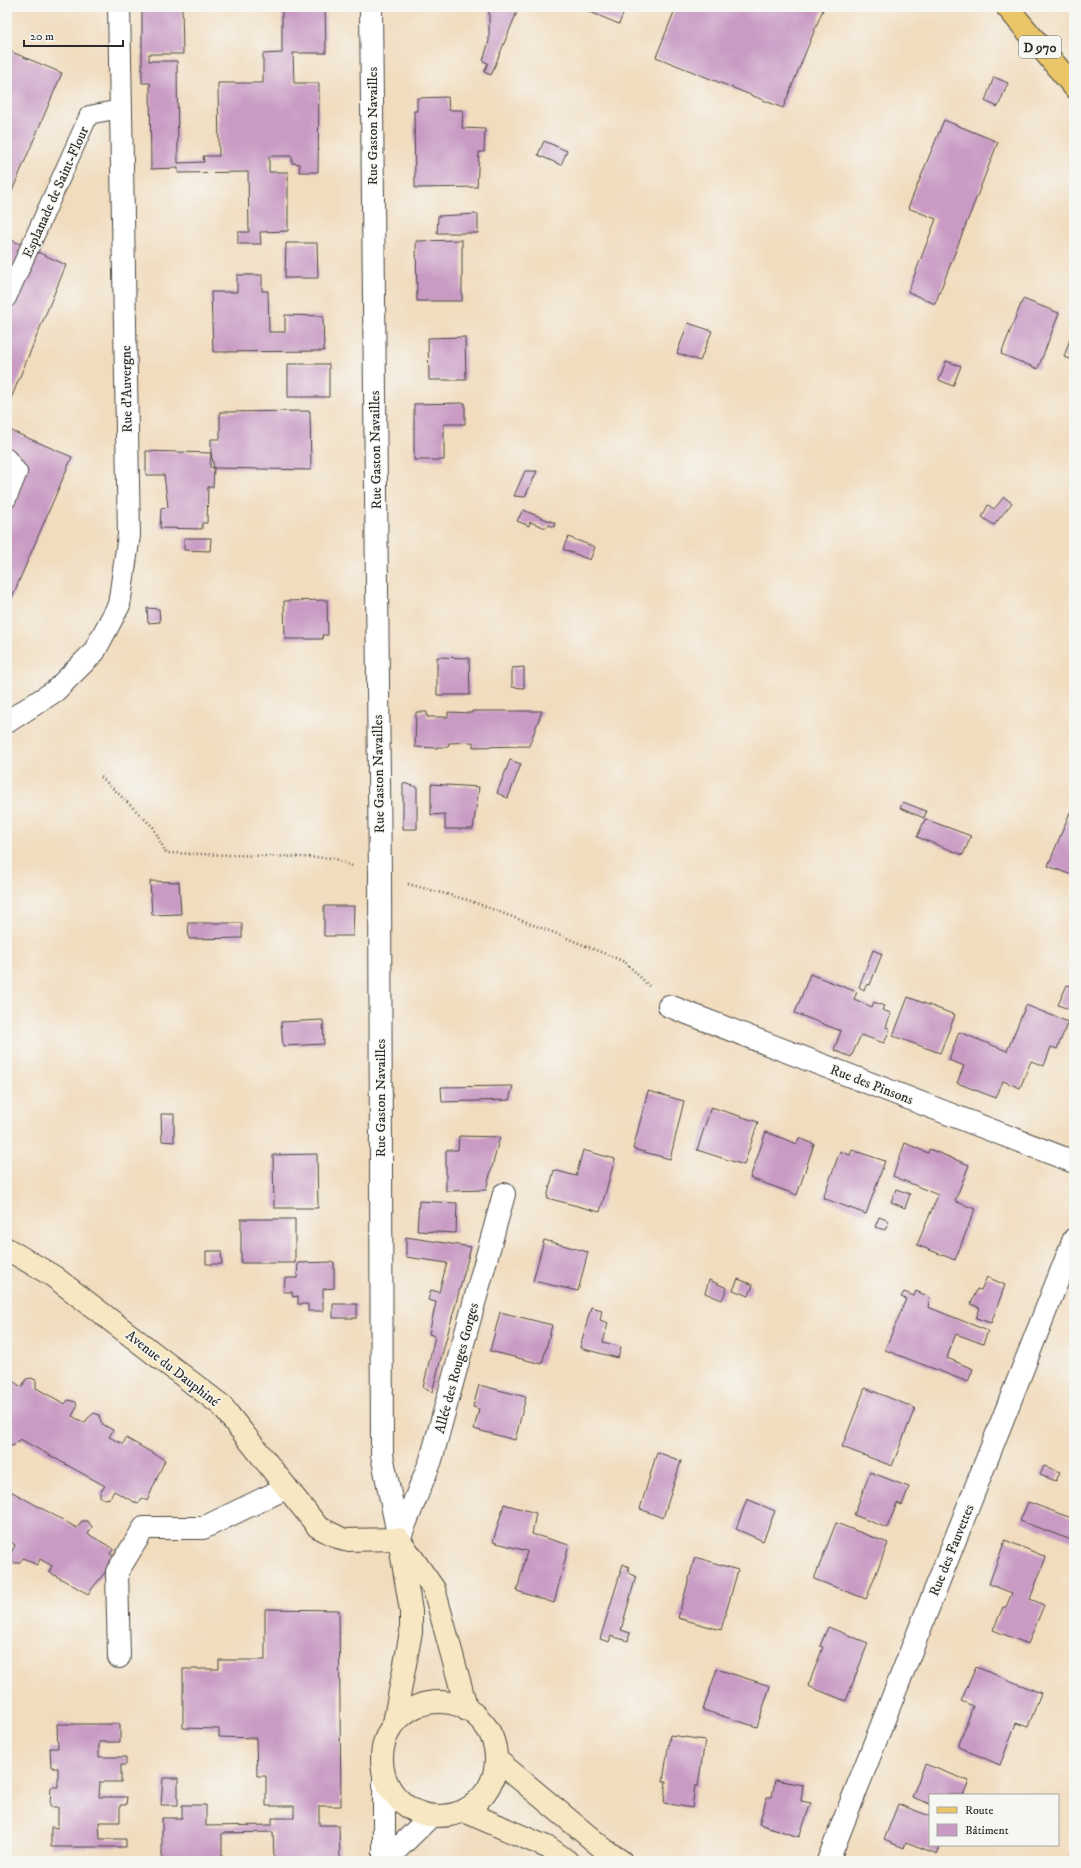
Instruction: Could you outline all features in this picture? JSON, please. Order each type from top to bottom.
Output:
[{"type":"main road","name":"D 970","points":[[1007,7],[1074,87]]},
{"type":"street","name":"Rue d'Auvergne","points":[[7,722],[55,691],[94,652],[119,605],[130,535],[119,7]]},
{"type":"street","name":"Rue Gaston Navailles","points":[[372,7],[380,877],[382,1455],[411,1611],[411,1632],[394,1723]]},
{"type":"street","name":"Rue des Pinsons","points":[[670,1006],[1074,1162]]},
{"type":"street","name":"Allée des Rouges Gorges","points":[[399,1540],[431,1460],[504,1194]]},
{"type":"street","name":"Rue des Fauvettes","points":[[828,1861],[1074,1239]]},
{"type":"street","name":"Avenue du Dauphiné","points":[[7,1249],[53,1276],[221,1405],[318,1527],[344,1540],[399,1540]]},
{"type":"street","points":[[119,1657],[117,1572],[144,1528],[203,1528],[286,1488]]},
{"type":"street","name":"Rue Gaston Navailles","points":[[399,1540],[434,1590],[467,1710]]},
{"type":"street","points":[[384,1776],[393,1794],[408,1808],[430,1817],[442,1817],[464,1811],[482,1798],[492,1781],[497,1760],[492,1740],[485,1724],[478,1716],[451,1703],[430,1702],[410,1709],[394,1723],[385,1739],[382,1758],[384,1776],[385,1861]]},
{"type":"street","points":[[497,1760],[605,1850],[622,1861]]},
{"type":"street","points":[[464,1811],[549,1848],[567,1861]]},
{"type":"street","points":[[385,1861],[430,1817]]},
{"type":"lane","name":"Esplanade de Saint-Flour","points":[[7,298],[89,114],[120,109]]},
{"type":"lane","points":[[7,458],[18,472],[7,499]]},
{"type":"path","points":[[101,778],[153,827],[166,853],[333,858],[380,877],[468,900],[625,962],[670,1006]]},
{"type":"building","points":[[142,7],[182,7],[183,54],[149,54],[149,61],[177,61],[178,163],[204,162],[203,156],[219,156],[218,83],[263,83],[263,54],[282,53],[282,7],[325,7],[326,53],[293,53],[294,83],[319,83],[318,172],[299,172],[300,164],[292,163],[292,156],[269,156],[269,172],[288,172],[288,231],[260,232],[261,244],[238,244],[238,232],[249,232],[248,172],[178,173],[178,168],[151,169],[150,83],[142,83]]},
{"type":"building","points":[[489,7],[519,7],[491,75],[484,72],[488,63],[483,61],[489,41]]},
{"type":"building","points":[[578,7],[626,7],[619,24]]},
{"type":"building","points":[[676,7],[824,7],[783,108],[656,57]]},
{"type":"building","points":[[7,50],[62,73],[7,203]]},
{"type":"building","points":[[994,77],[1008,83],[998,107],[985,101]]},
{"type":"building","points":[[448,97],[449,110],[463,110],[462,128],[485,129],[484,152],[479,152],[477,187],[415,188],[414,111],[417,111],[417,98]]},
{"type":"building","points":[[944,120],[998,142],[935,304],[908,292],[936,219],[908,208]]},
{"type":"building","points":[[544,141],[567,151],[561,165],[538,155]]},
{"type":"building","points":[[478,214],[478,233],[437,233],[438,216]]},
{"type":"building","points":[[7,238],[66,265],[7,408]]},
{"type":"building","points":[[462,240],[462,301],[417,301],[416,241]]},
{"type":"building","points":[[286,243],[317,243],[318,278],[285,278]]},
{"type":"building","points":[[237,275],[262,275],[262,291],[268,291],[269,332],[285,332],[285,315],[323,316],[324,351],[213,352],[211,292],[237,292]]},
{"type":"building","points":[[1023,299],[1059,313],[1038,369],[1001,354]]},
{"type":"building","points":[[688,323],[712,331],[700,361],[677,353]]},
{"type":"building","points":[[1074,327],[1074,360],[1064,357]]},
{"type":"building","points":[[465,337],[466,380],[429,380],[428,338]]},
{"type":"building","points":[[946,361],[961,366],[953,386],[939,380]]},
{"type":"building","points":[[288,364],[329,364],[329,397],[288,397]]},
{"type":"building","points":[[465,403],[465,424],[444,424],[444,460],[414,460],[414,404]]},
{"type":"building","points":[[310,411],[311,470],[214,468],[211,453],[211,439],[220,439],[220,412]]},
{"type":"building","points":[[7,429],[72,457],[7,609]]},
{"type":"building","points":[[146,451],[211,453],[210,467],[214,468],[213,487],[208,487],[207,523],[202,523],[202,529],[160,528],[161,508],[168,507],[164,475],[146,475]]},
{"type":"building","points":[[525,471],[537,471],[525,497],[514,496]]},
{"type":"building","points":[[1004,497],[1012,503],[994,525],[982,517],[988,505],[994,509]]},
{"type":"building","points":[[523,510],[555,523],[554,527],[548,525],[546,528],[530,522],[529,526],[517,521]]},
{"type":"building","points":[[568,537],[595,547],[590,560],[563,549]]},
{"type":"building","points":[[184,538],[211,538],[210,551],[184,550]]},
{"type":"building","points":[[327,600],[328,635],[322,635],[323,639],[285,639],[284,601]]},
{"type":"building","points":[[147,608],[159,609],[160,622],[148,623]]},
{"type":"building","points":[[437,657],[469,658],[470,695],[437,695]]},
{"type":"building","points":[[524,667],[524,688],[512,687],[512,668]]},
{"type":"building","points":[[472,711],[542,711],[529,746],[473,747],[473,742],[449,743],[448,747],[437,748],[415,747],[416,712],[427,712],[427,717],[448,717],[448,712],[472,713]]},
{"type":"building","points":[[510,760],[521,764],[508,798],[497,793]]},
{"type":"building","points":[[403,783],[417,787],[417,829],[403,829]]},
{"type":"building","points":[[431,784],[479,787],[473,829],[445,829],[445,814],[431,815]]},
{"type":"building","points":[[903,802],[926,811],[924,818],[900,808]]},
{"type":"building","points":[[1070,812],[1074,814],[1074,876],[1048,866]]},
{"type":"building","points":[[925,819],[971,836],[963,855],[917,837]]},
{"type":"building","points":[[150,881],[179,882],[181,914],[152,915]]},
{"type":"building","points":[[324,906],[354,906],[353,936],[324,936]]},
{"type":"building","points":[[188,923],[242,923],[242,938],[189,939]]},
{"type":"building","points":[[873,950],[882,954],[870,985],[867,984],[864,990],[859,987]]},
{"type":"building","points":[[810,974],[857,992],[854,999],[872,1007],[874,1002],[884,1006],[882,1010],[891,1013],[886,1027],[890,1029],[884,1043],[861,1035],[851,1057],[834,1050],[841,1031],[795,1013]]},
{"type":"building","points":[[1067,985],[1074,987],[1074,1011],[1058,1005]]},
{"type":"building","points":[[908,997],[955,1015],[940,1053],[893,1036]]},
{"type":"building","points":[[1026,1005],[1068,1022],[1057,1049],[1051,1047],[1044,1066],[1031,1061],[1020,1088],[1003,1081],[996,1098],[957,1083],[964,1066],[949,1060],[959,1032],[1007,1051]]},
{"type":"building","points":[[323,1020],[324,1044],[283,1046],[281,1022]]},
{"type":"building","points":[[513,1086],[509,1100],[442,1102],[441,1087]]},
{"type":"building","points":[[648,1091],[684,1101],[670,1159],[633,1149]]},
{"type":"building","points":[[711,1107],[758,1122],[744,1165],[697,1150]]},
{"type":"building","points":[[161,1114],[174,1114],[174,1142],[162,1141]]},
{"type":"building","points":[[766,1132],[797,1144],[799,1138],[814,1144],[797,1195],[750,1178]]},
{"type":"building","points":[[459,1136],[500,1137],[486,1190],[446,1191],[446,1150],[458,1150]]},
{"type":"building","points":[[905,1143],[928,1153],[929,1149],[969,1165],[955,1201],[975,1209],[955,1260],[917,1245],[938,1195],[893,1176]]},
{"type":"building","points":[[583,1150],[615,1159],[600,1212],[547,1198],[554,1170],[576,1176]]},
{"type":"building","points":[[852,1150],[885,1161],[866,1214],[823,1198],[840,1151],[850,1155]]},
{"type":"building","points":[[317,1154],[318,1208],[274,1208],[273,1155]]},
{"type":"building","points":[[896,1189],[910,1194],[905,1208],[891,1202]]},
{"type":"building","points":[[419,1201],[457,1203],[456,1233],[417,1231]]},
{"type":"building","points":[[879,1217],[889,1221],[885,1230],[875,1227]]},
{"type":"building","points":[[241,1219],[295,1219],[295,1263],[241,1263]]},
{"type":"building","points":[[406,1237],[471,1247],[432,1392],[423,1388],[435,1336],[429,1334],[436,1302],[428,1300],[431,1290],[439,1292],[447,1263],[406,1257]]},
{"type":"building","points":[[544,1240],[588,1252],[578,1291],[533,1281]]},
{"type":"building","points":[[206,1251],[221,1251],[222,1264],[206,1264]]},
{"type":"building","points":[[334,1262],[334,1288],[323,1289],[323,1311],[308,1311],[308,1304],[298,1304],[298,1296],[293,1297],[292,1292],[284,1292],[285,1278],[297,1278],[298,1263]]},
{"type":"building","points":[[987,1277],[1005,1285],[991,1323],[976,1318],[980,1308],[971,1304],[977,1289],[981,1290]]},
{"type":"building","points":[[738,1279],[753,1285],[749,1296],[733,1290]]},
{"type":"building","points":[[709,1280],[727,1288],[722,1300],[705,1293]]},
{"type":"building","points":[[916,1291],[930,1297],[928,1307],[988,1331],[983,1344],[956,1334],[951,1346],[947,1358],[973,1369],[968,1382],[885,1350],[906,1299],[901,1297],[904,1292],[914,1296]]},
{"type":"building","points":[[333,1304],[357,1304],[357,1318],[333,1318]]},
{"type":"building","points":[[591,1307],[602,1310],[600,1320],[608,1323],[603,1342],[621,1347],[618,1358],[580,1348]]},
{"type":"building","points":[[500,1312],[552,1325],[542,1364],[490,1351]]},
{"type":"building","points":[[7,1364],[12,1367],[9,1379],[22,1387],[26,1379],[31,1378],[36,1380],[36,1388],[65,1404],[68,1400],[76,1402],[77,1407],[72,1416],[85,1423],[94,1413],[99,1415],[102,1424],[113,1430],[109,1437],[123,1444],[126,1438],[165,1460],[147,1501],[142,1498],[138,1504],[114,1491],[110,1498],[105,1499],[100,1497],[100,1492],[105,1486],[20,1439],[13,1446],[8,1444]]},
{"type":"building","points":[[479,1385],[526,1397],[515,1440],[474,1429],[479,1409],[473,1407]]},
{"type":"building","points":[[865,1388],[915,1408],[892,1466],[842,1447]]},
{"type":"building","points":[[657,1452],[681,1461],[663,1518],[640,1509]]},
{"type":"building","points":[[1044,1466],[1060,1472],[1056,1481],[1040,1475]]},
{"type":"building","points":[[870,1472],[909,1487],[902,1505],[897,1503],[887,1528],[854,1515]]},
{"type":"building","points":[[7,1489],[77,1528],[82,1521],[88,1521],[92,1527],[88,1534],[114,1549],[110,1554],[116,1558],[88,1594],[49,1572],[52,1566],[40,1559],[37,1565],[23,1558],[19,1563],[15,1563],[10,1559],[15,1545],[7,1540]]},
{"type":"building","points":[[747,1499],[775,1511],[763,1541],[736,1529]]},
{"type":"building","points":[[1028,1502],[1074,1519],[1074,1541],[1020,1521]]},
{"type":"building","points":[[504,1504],[536,1513],[532,1534],[569,1545],[554,1603],[517,1591],[527,1551],[493,1542]]},
{"type":"building","points":[[836,1523],[888,1543],[866,1599],[814,1579]]},
{"type":"building","points":[[1005,1540],[1046,1557],[1030,1599],[1044,1605],[1028,1644],[993,1630],[1003,1607],[1006,1607],[1012,1593],[989,1584]]},
{"type":"building","points":[[695,1557],[738,1570],[721,1630],[678,1618]]},
{"type":"building","points":[[623,1564],[629,1567],[628,1573],[636,1576],[621,1630],[630,1633],[628,1641],[611,1636],[609,1642],[600,1639]]},
{"type":"building","points":[[265,1609],[339,1610],[341,1806],[319,1806],[319,1825],[339,1825],[340,1860],[259,1861],[274,1859],[273,1832],[222,1833],[222,1860],[162,1861],[162,1818],[182,1818],[182,1805],[206,1805],[206,1826],[272,1825],[272,1818],[294,1818],[294,1806],[266,1806],[266,1776],[257,1776],[256,1738],[219,1737],[219,1729],[183,1728],[183,1669],[219,1669],[219,1660],[265,1660]]},
{"type":"building","points":[[828,1627],[868,1643],[846,1701],[808,1686],[823,1647],[820,1646]]},
{"type":"building","points":[[976,1667],[1041,1693],[1028,1727],[1016,1723],[1000,1765],[958,1747],[973,1706],[961,1701]]},
{"type":"building","points":[[717,1669],[770,1686],[757,1727],[703,1710]]},
{"type":"building","points":[[57,1724],[120,1724],[120,1742],[99,1742],[99,1757],[126,1757],[126,1765],[121,1765],[121,1782],[100,1782],[99,1797],[127,1797],[126,1805],[120,1805],[120,1822],[99,1822],[100,1839],[126,1839],[126,1847],[51,1847],[51,1827],[58,1828],[58,1807],[50,1807],[51,1787],[58,1787],[58,1768],[51,1767],[50,1748],[58,1748]]},
{"type":"building","points":[[670,1735],[705,1740],[698,1786],[695,1786],[692,1808],[664,1803],[666,1781],[663,1781]]},
{"type":"building","points":[[925,1764],[969,1781],[963,1794],[929,1794],[929,1804],[912,1797]]},
{"type":"building","points":[[163,1778],[178,1778],[178,1805],[161,1805]]},
{"type":"building","points":[[775,1780],[803,1785],[801,1801],[811,1803],[799,1837],[759,1824],[767,1797],[772,1797]]},
{"type":"building","points":[[898,1804],[929,1816],[929,1846],[941,1846],[937,1854],[906,1842],[904,1848],[884,1840]]},
{"type":"building","points":[[1074,1847],[1074,1861],[1068,1861]]},
{"type":"building","points":[[7,1859],[30,1859],[30,1861],[7,1861]]}]
